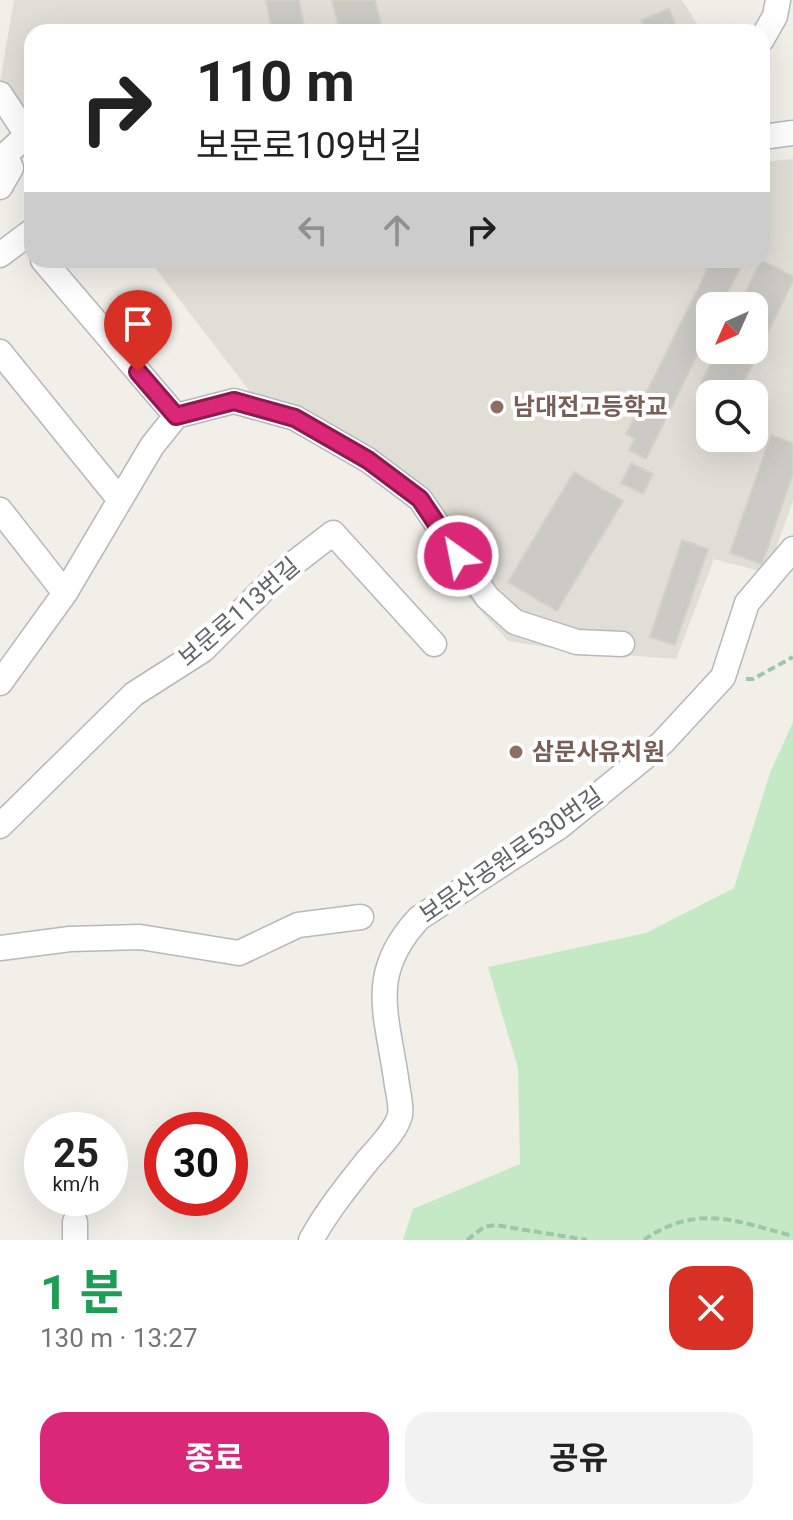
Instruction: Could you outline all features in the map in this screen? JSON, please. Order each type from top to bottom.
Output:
[{"type":"street","points":[[770,25],[778,0]]},
{"type":"street","points":[[0,94],[24,130]]},
{"type":"street","points":[[770,136],[793,133]]},
{"type":"street","points":[[0,187],[11,168],[3,158],[24,138]]},
{"type":"street","points":[[0,255],[24,241]]},
{"type":"street","points":[[50,268],[176,416]]},
{"type":"street","points":[[0,352],[120,500]]},
{"type":"street","points":[[1,680],[65,593],[152,446],[176,416],[234,401],[295,418],[368,460],[420,499],[487,597],[515,622],[577,642],[622,644]]},
{"type":"street","points":[[0,510],[65,593]]},
{"type":"street","name":"보문로113번길","points":[[0,826],[134,694],[203,650],[276,577],[333,533],[434,644]]},
{"type":"street","name":"보문산공원로530번길","points":[[311,1240],[401,1113],[387,1031],[385,973],[390,954],[419,918],[559,827],[662,743],[723,677],[747,603],[793,549]]},
{"type":"street","points":[[0,948],[70,939],[140,937],[239,953],[298,925],[361,917]]},
{"type":"path","points":[[723,677],[751,679],[793,657]]},
{"type":"path","points":[[644,1240],[675,1221],[710,1217],[793,1236]]},
{"type":"path","points":[[467,1240],[484,1227],[495,1225],[587,1240]]},
{"type":"shaded area","points":[[14,0],[682,0],[697,24],[24,24],[24,110],[0,82]]},
{"type":"shaded area","name":"남대전고등학교","points":[[793,159],[793,501],[767,573],[714,559],[676,659],[572,651],[508,641],[457,585],[480,554],[424,488],[314,420],[251,393],[155,268],[770,268],[770,161]]},
{"type":"green space","points":[[793,722],[793,1240],[403,1240],[413,1209],[520,1164],[518,1068],[488,967],[646,933],[734,888],[770,773]]},
{"type":"building","points":[[266,0],[299,0],[304,24],[270,24]]},
{"type":"building","points":[[332,0],[375,0],[381,24],[338,24]]},
{"type":"building","points":[[669,9],[675,24],[643,24],[641,20]]},
{"type":"building","points":[[770,264],[793,276],[768,332],[768,292],[746,292],[757,268],[770,268]]},
{"type":"building","points":[[708,268],[740,268],[728,292],[696,292]]},
{"type":"building","points":[[696,292],[696,357],[646,459],[629,450],[635,439],[626,434]]},
{"type":"building","points":[[711,364],[753,364],[745,380],[703,380]]},
{"type":"building","points":[[771,435],[793,443],[793,473],[762,564],[730,553],[765,452],[768,452]]},
{"type":"building","points":[[631,463],[653,474],[643,494],[621,483]]},
{"type":"building","points":[[574,472],[623,501],[557,611],[508,582]]},
{"type":"building","points":[[682,540],[708,549],[675,645],[650,637]]},
{"type":"place","name":"남대전고등학교","points":[[497,407]]},
{"type":"place","name":"삼문사유치원","points":[[516,752]]},
{"type":"route","points":[[138,372],[176,416],[234,401],[295,418],[368,460],[420,499],[458,556]]}]
